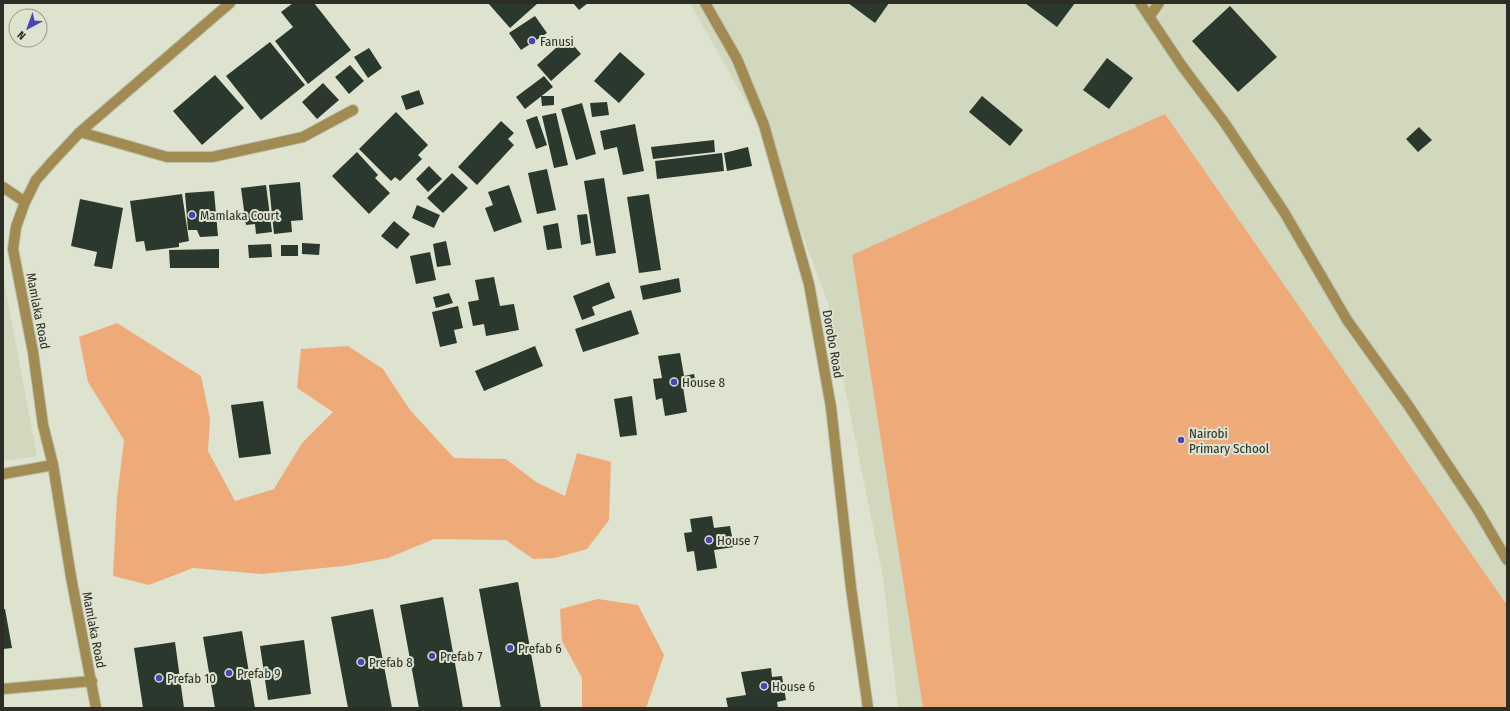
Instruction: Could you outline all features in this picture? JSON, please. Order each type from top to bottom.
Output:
[{"type":"street","name":"Mamlaka Road","points":[[96,708],[71,576],[53,465],[43,425],[33,352],[13,249],[16,227],[25,202],[36,180],[80,132],[230,3]]},
{"type":"street","name":"Dorobo Road","points":[[705,3],[737,59],[764,125],[809,284],[831,407],[851,588],[868,708]]},
{"type":"street","points":[[1140,3],[1182,66],[1224,122],[1284,212],[1347,320],[1408,405],[1477,509],[1507,560]]},
{"type":"street","points":[[1149,17],[1159,3]]},
{"type":"street","points":[[80,132],[167,157],[212,157],[303,138],[353,110]]},
{"type":"street","points":[[3,187],[25,202]]},
{"type":"street","points":[[3,474],[53,465]]},
{"type":"street","points":[[3,690],[92,681]]},
{"type":"shaded area","name":"Nairobi Primary School","points":[[690,3],[1507,3],[1507,708],[898,708],[883,577],[828,303],[766,137]]},
{"type":"shaded area","points":[[1165,114],[1507,605],[1507,708],[923,708],[852,255]]},
{"type":"shaded area","points":[[3,276],[37,456],[3,461]]},
{"type":"shaded area","points":[[117,323],[201,376],[210,419],[208,451],[235,501],[274,489],[302,443],[333,412],[297,388],[301,349],[348,346],[383,369],[410,410],[454,458],[506,459],[536,482],[565,496],[577,453],[611,462],[609,520],[587,549],[555,558],[533,559],[506,540],[434,539],[388,558],[344,566],[262,574],[193,568],[149,585],[113,576],[117,498],[124,440],[88,382],[79,337]]},
{"type":"shaded area","points":[[598,599],[638,605],[664,655],[646,708],[582,708],[582,678],[562,641],[560,609]]},
{"type":"building","points":[[293,3],[314,3],[351,50],[308,84],[275,41],[293,27],[281,12]]},
{"type":"building","points":[[488,3],[538,3],[510,28]]},
{"type":"building","points":[[573,3],[588,3],[579,10]]},
{"type":"building","points":[[848,3],[889,3],[875,23]]},
{"type":"building","points":[[1025,3],[1075,3],[1057,27]]},
{"type":"building","points":[[1230,6],[1277,57],[1238,92],[1192,41]]},
{"type":"building","points":[[535,16],[547,33],[521,50],[509,33]]},
{"type":"building","points":[[567,38],[581,54],[551,81],[537,65]]},
{"type":"building","points":[[270,42],[305,85],[261,120],[226,76]]},
{"type":"building","points":[[369,48],[382,68],[368,78],[354,57]]},
{"type":"building","points":[[620,52],[645,74],[619,103],[594,81]]},
{"type":"building","points":[[1107,58],[1133,78],[1109,109],[1083,90]]},
{"type":"building","points":[[350,65],[364,81],[349,94],[335,77]]},
{"type":"building","points":[[215,75],[244,108],[202,145],[173,111]]},
{"type":"building","points":[[544,76],[553,87],[525,109],[516,97]]},
{"type":"building","points":[[323,83],[339,100],[317,119],[302,102]]},
{"type":"building","points":[[419,90],[424,104],[406,110],[401,96]]},
{"type":"building","points":[[541,96],[554,96],[554,105],[542,106]]},
{"type":"building","points":[[982,96],[1023,130],[1010,146],[969,112]]},
{"type":"building","points":[[607,102],[609,115],[592,117],[590,103]]},
{"type":"building","points":[[582,103],[596,154],[576,160],[561,109]]},
{"type":"building","points":[[396,112],[428,145],[418,155],[422,159],[400,181],[395,177],[391,181],[359,149]]},
{"type":"building","points":[[556,113],[568,165],[554,168],[542,116]]},
{"type":"building","points":[[537,116],[547,145],[536,149],[526,120]]},
{"type":"building","points":[[501,121],[514,133],[508,139],[514,145],[477,185],[458,167]]},
{"type":"building","points":[[635,124],[644,171],[623,175],[617,147],[604,150],[600,131]]},
{"type":"building","points":[[1419,127],[1432,140],[1418,152],[1406,139]]},
{"type":"building","points":[[714,140],[715,152],[653,159],[651,147]]},
{"type":"building","points":[[748,147],[752,166],[727,171],[724,153]]},
{"type":"building","points":[[357,152],[378,175],[375,178],[390,193],[369,214],[332,176]]},
{"type":"building","points":[[722,153],[724,171],[657,179],[655,161]]},
{"type":"building","points":[[429,166],[442,179],[428,192],[416,179]]},
{"type":"building","points":[[547,169],[556,210],[537,214],[528,173]]},
{"type":"building","points":[[452,173],[468,188],[443,213],[427,198]]},
{"type":"building","points":[[604,178],[616,253],[596,256],[584,181]]},
{"type":"building","points":[[300,182],[303,220],[291,221],[292,232],[274,234],[269,185]]},
{"type":"building","points":[[266,185],[272,232],[256,234],[255,224],[246,225],[241,188]]},
{"type":"building","points":[[509,185],[522,222],[494,232],[485,208],[493,205],[488,192]]},
{"type":"building","points":[[214,191],[218,236],[200,237],[197,230],[188,230],[185,193]]},
{"type":"building","points":[[182,194],[189,241],[179,243],[179,247],[146,251],[144,241],[136,242],[130,201]]},
{"type":"building","points":[[649,194],[661,270],[639,273],[627,197]]},
{"type":"building","points":[[80,199],[123,208],[112,269],[94,266],[97,252],[71,246]]},
{"type":"building","points":[[417,205],[440,215],[434,228],[412,218]]},
{"type":"building","points":[[587,214],[591,243],[581,245],[577,215]]},
{"type":"building","points":[[394,221],[410,234],[397,249],[381,236]]},
{"type":"building","points":[[558,223],[562,248],[547,250],[543,226]]},
{"type":"building","points":[[446,241],[451,265],[437,267],[433,244]]},
{"type":"building","points":[[302,243],[320,244],[319,255],[302,254]]},
{"type":"building","points":[[271,244],[272,257],[249,258],[248,245]]},
{"type":"building","points":[[281,245],[298,245],[298,256],[281,256]]},
{"type":"building","points":[[219,249],[219,268],[170,268],[169,250]]},
{"type":"building","points":[[430,252],[436,280],[416,284],[410,256]]},
{"type":"building","points":[[494,277],[500,306],[514,304],[519,330],[486,336],[484,324],[473,326],[468,302],[479,300],[475,280]]},
{"type":"building","points":[[679,278],[681,292],[643,300],[640,286]]},
{"type":"building","points":[[609,282],[615,298],[592,307],[595,315],[582,320],[573,296]]},
{"type":"building","points":[[449,293],[453,303],[436,308],[433,297]]},
{"type":"building","points":[[458,306],[463,328],[454,330],[457,343],[440,347],[432,312]]},
{"type":"building","points":[[631,310],[639,334],[583,352],[575,329]]},
{"type":"building","points":[[535,346],[543,366],[484,391],[475,371]]},
{"type":"building","name":"House 8","points":[[680,353],[684,376],[694,374],[696,385],[683,387],[687,412],[665,416],[662,398],[656,400],[653,379],[662,378],[658,356]]},
{"type":"building","points":[[632,396],[637,435],[620,437],[614,399]]},
{"type":"building","points":[[263,401],[271,454],[239,458],[231,405]]},
{"type":"building","name":"House 7","points":[[712,516],[714,528],[730,526],[734,547],[714,550],[717,568],[697,571],[694,551],[687,552],[684,533],[692,532],[690,519]]},
{"type":"building","name":"Prefab 6","points":[[518,582],[541,708],[501,708],[479,589]]},
{"type":"building","name":"Prefab 7","points":[[443,597],[463,708],[419,708],[400,605]]},
{"type":"building","points":[[3,609],[5,609],[12,648],[3,649]]},
{"type":"building","name":"Prefab 8","points":[[373,609],[392,708],[348,708],[331,617]]},
{"type":"building","name":"Prefab 9","points":[[242,631],[255,708],[215,708],[203,637]]},
{"type":"building","points":[[304,640],[311,694],[268,700],[260,646]]},
{"type":"building","name":"Prefab 10","points":[[175,642],[184,708],[143,708],[134,648]]},
{"type":"building","name":"House 6","points":[[771,668],[772,677],[782,676],[786,700],[777,702],[778,708],[728,708],[726,698],[746,695],[741,672]]},
{"type":"place","name":"Fanusi","points":[[532,41]]},
{"type":"place","name":"Mamlaka Court","points":[[192,215]]},
{"type":"place","name":"House 8","points":[[674,382]]},
{"type":"place","name":"Nairobi Primary School","points":[[1181,440]]},
{"type":"place","name":"House 7","points":[[709,540]]},
{"type":"place","name":"Prefab 6","points":[[510,648]]},
{"type":"place","name":"Prefab 7","points":[[432,656]]},
{"type":"place","name":"Prefab 8","points":[[361,662]]},
{"type":"place","name":"Prefab 9","points":[[229,673]]},
{"type":"place","name":"Prefab 10","points":[[159,678]]},
{"type":"place","name":"House 6","points":[[764,686]]}]
